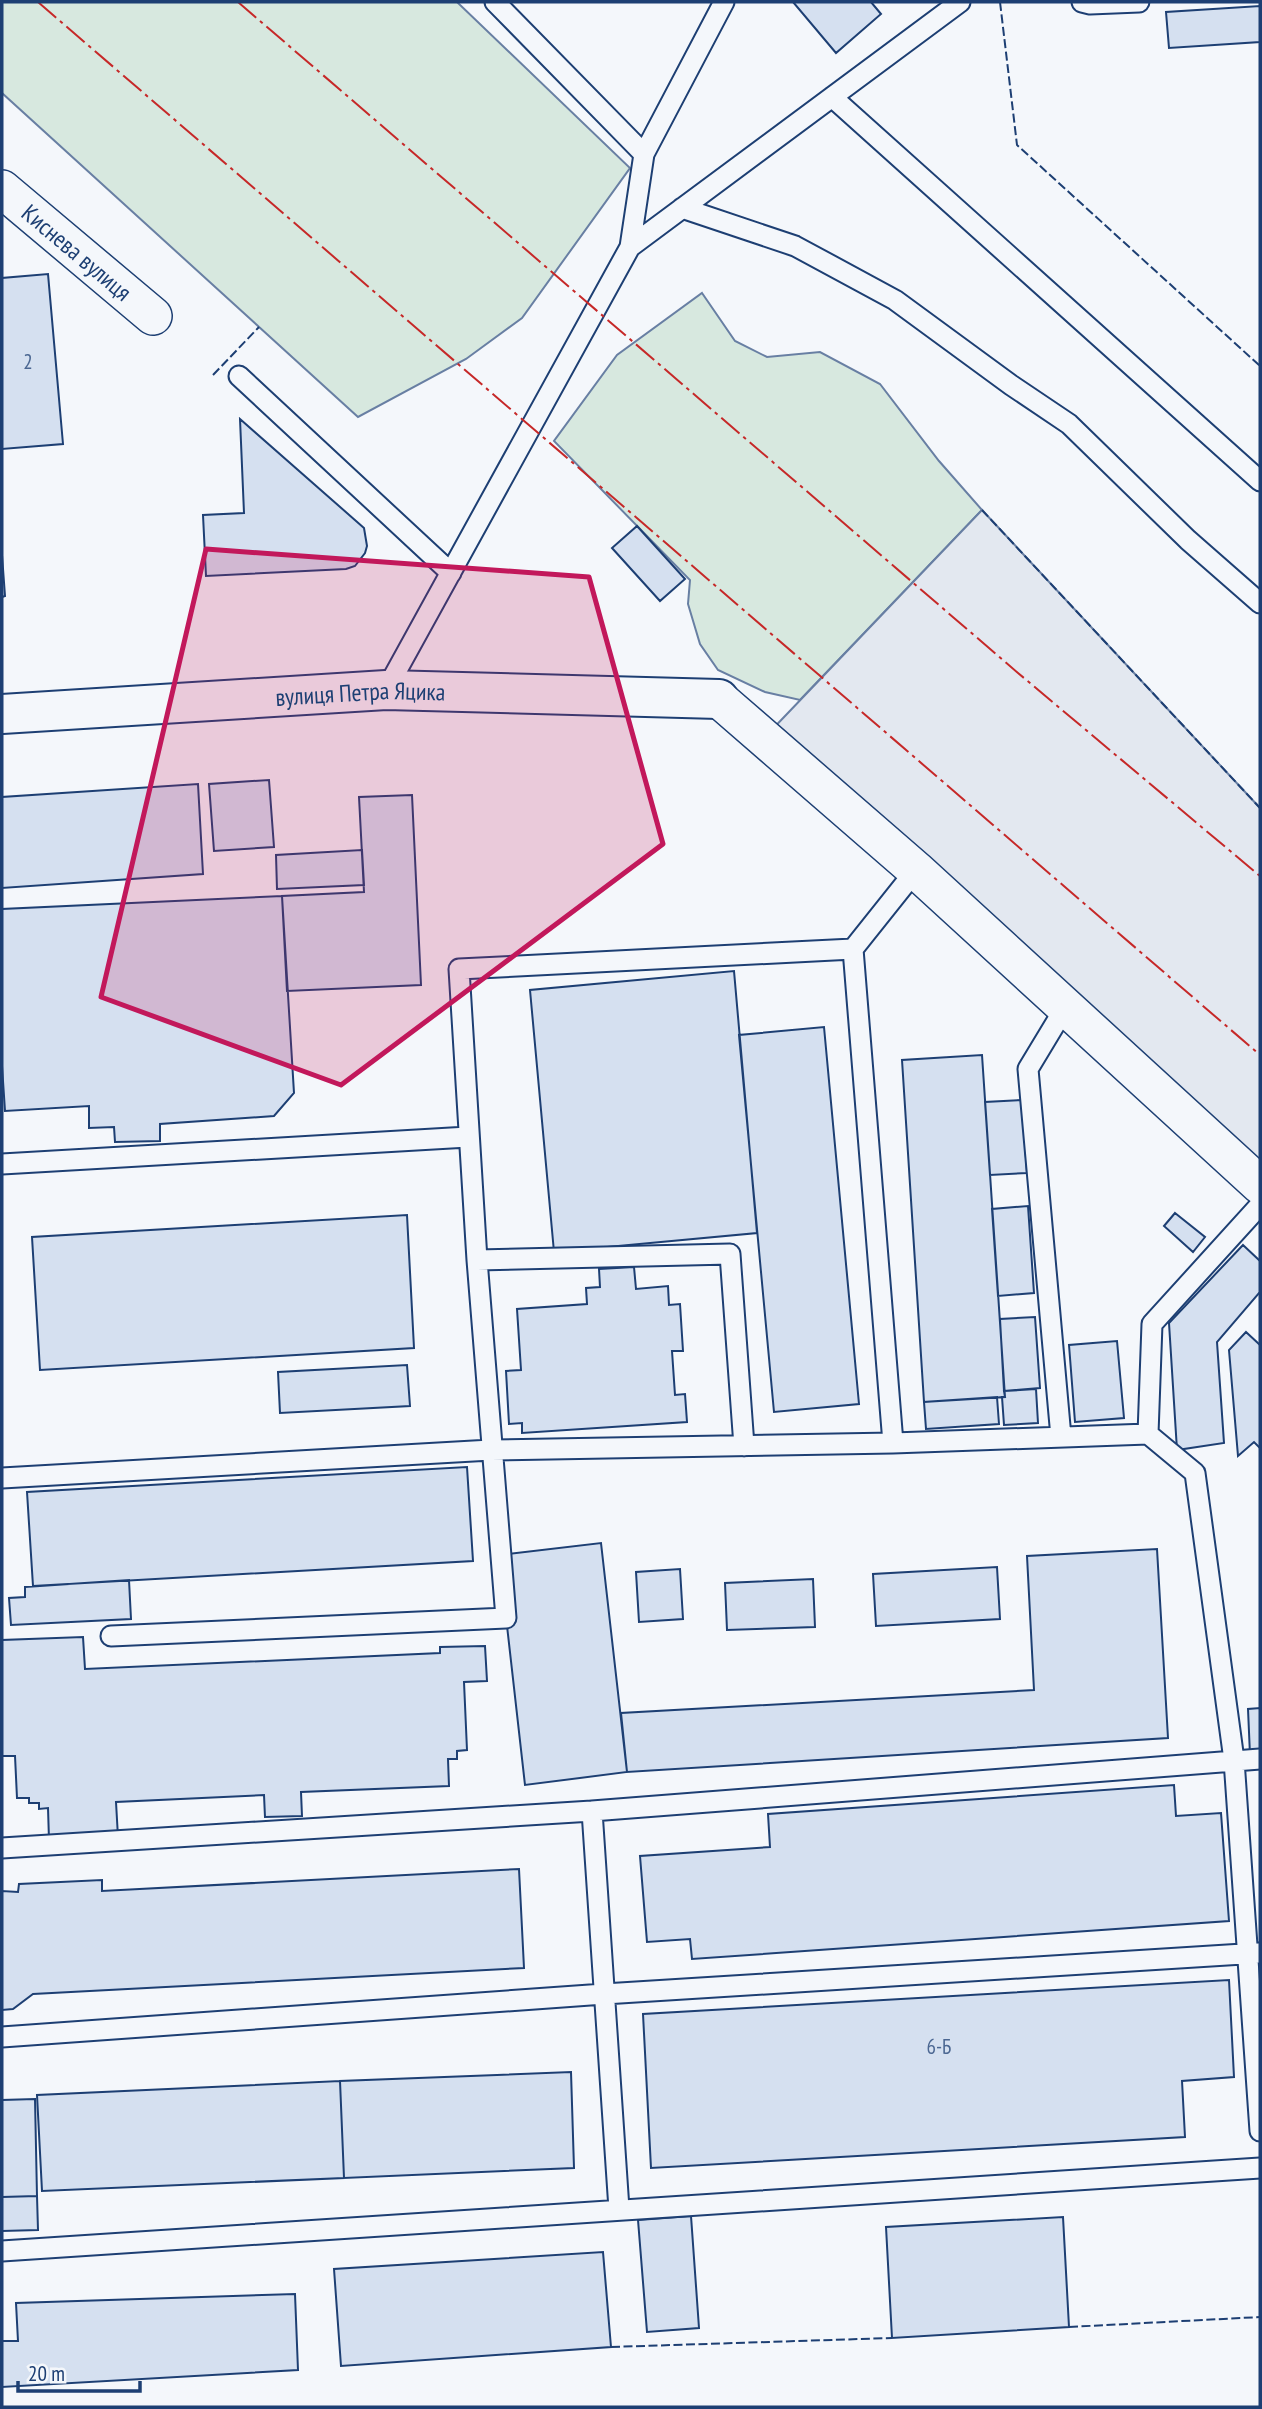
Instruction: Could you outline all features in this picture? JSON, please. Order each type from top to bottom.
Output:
[{"type":"street","name":"Киснева вулиця","points":[[2,190],[153,316]]},
{"type":"street","name":"вулиця Петра Яцика","points":[[2,714],[386,690],[719,699]]},
{"type":"street","points":[[719,699],[916,870],[1260,1185]]},
{"type":"lane","points":[[495,2],[645,153]]},
{"type":"lane","points":[[386,690],[630,247],[645,153],[724,2]]},
{"type":"lane","points":[[630,247],[960,2]]},
{"type":"lane","points":[[1082,2],[1139,2]]},
{"type":"lane","points":[[832,97],[1260,481]]},
{"type":"lane","points":[[682,208],[796,246],[895,300],[1069,424],[1188,540],[1260,603]]},
{"type":"lane","points":[[239,376],[451,573]]},
{"type":"lane","points":[[893,1443],[853,949],[916,870]]},
{"type":"lane","points":[[111,1636],[506,1618],[468,1138],[459,968],[853,949]]},
{"type":"lane","points":[[1061,1437],[1028,1069],[1066,1006]]},
{"type":"lane","points":[[2,1164],[468,1138]]},
{"type":"lane","points":[[1148,1434],[1152,1324],[1260,1205]]},
{"type":"lane","points":[[477,1260],[730,1254],[744,1446]]},
{"type":"lane","points":[[2,1478],[491,1450],[893,1443],[1148,1434],[1195,1473],[1234,1760],[1254,1953],[1260,2131]]},
{"type":"lane","points":[[2,1841],[2,1848],[592,1811],[1260,1759]]},
{"type":"lane","points":[[592,1811],[619,2209]]},
{"type":"lane","points":[[2,2037],[604,1994],[1254,1953]]},
{"type":"lane","points":[[2,2251],[1260,2168]]},
{"type":"highlighted area","points":[[206,549],[589,577],[663,844],[341,1085],[101,997]]},
{"type":"shaded area","points":[[2,2],[457,2],[630,168],[522,318],[466,359],[358,417],[2,93]]},
{"type":"shaded area","points":[[702,293],[735,341],[767,357],[820,352],[880,384],[939,461],[982,510],[800,700],[765,692],[718,670],[700,644],[688,604],[690,580],[554,441],[617,355]]},
{"type":"shaded area","points":[[982,510],[1260,808],[1260,1185],[764,738]]},
{"type":"building","points":[[793,2],[871,2],[881,14],[836,53]]},
{"type":"building","points":[[1260,6],[1260,42],[1169,48],[1166,12]]},
{"type":"building","points":[[48,274],[63,444],[2,449],[2,278]]},
{"type":"building","points":[[240,419],[364,528],[367,546],[355,566],[346,569],[206,576],[203,515],[244,513]]},
{"type":"building","points":[[637,526],[685,579],[660,601],[612,548]]},
{"type":"building","points":[[2,555],[5,596],[2,597]]},
{"type":"building","points":[[269,780],[274,847],[214,851],[209,784]]},
{"type":"building","points":[[198,784],[203,874],[2,888],[2,797]]},
{"type":"building","points":[[412,795],[421,985],[287,991],[282,896],[364,892],[359,797]]},
{"type":"building","points":[[362,850],[364,885],[277,889],[276,855]]},
{"type":"building","points":[[282,896],[294,1093],[274,1116],[160,1124],[160,1141],[115,1142],[114,1127],[89,1128],[89,1106],[5,1111],[2,1066],[2,909]]},
{"type":"building","points":[[734,971],[757,1233],[554,1252],[530,990]]},
{"type":"building","points":[[824,1027],[859,1404],[774,1412],[739,1035]]},
{"type":"building","points":[[982,1055],[1005,1397],[924,1402],[902,1060]]},
{"type":"building","points":[[1022,1100],[1027,1173],[990,1175],[985,1102]]},
{"type":"building","points":[[1028,1206],[1034,1293],[998,1296],[992,1209]]},
{"type":"building","points":[[1175,1213],[1205,1237],[1193,1252],[1164,1226]]},
{"type":"building","points":[[407,1215],[414,1348],[40,1370],[32,1237]]},
{"type":"building","points":[[1243,1245],[1260,1261],[1260,1292],[1217,1342],[1224,1443],[1177,1450],[1169,1323]]},
{"type":"building","points":[[634,1267],[636,1289],[668,1286],[669,1305],[680,1304],[683,1351],[672,1351],[675,1395],[685,1394],[687,1422],[522,1433],[522,1423],[509,1424],[506,1371],[521,1370],[517,1309],[587,1304],[586,1288],[600,1287],[599,1269]]},
{"type":"building","points":[[1035,1317],[1040,1388],[1004,1391],[1000,1319]]},
{"type":"building","points":[[1246,1332],[1260,1345],[1260,1448],[1254,1442],[1238,1456],[1229,1350]]},
{"type":"building","points":[[1117,1341],[1124,1418],[1075,1422],[1069,1345]]},
{"type":"building","points":[[407,1365],[410,1406],[280,1413],[278,1372]]},
{"type":"building","points":[[1036,1389],[1038,1423],[1004,1425],[1004,1391]]},
{"type":"building","points":[[997,1397],[999,1424],[926,1429],[924,1402]]},
{"type":"building","points":[[467,1467],[473,1561],[33,1586],[27,1492]]},
{"type":"building","points":[[601,1543],[627,1772],[525,1785],[499,1555]]},
{"type":"building","points":[[1157,1549],[1168,1738],[627,1772],[621,1713],[1034,1690],[1027,1556]]},
{"type":"building","points":[[997,1567],[1000,1619],[876,1626],[873,1574]]},
{"type":"building","points":[[680,1569],[683,1619],[639,1622],[636,1572]]},
{"type":"building","points":[[813,1579],[815,1627],[727,1630],[725,1583]]},
{"type":"building","points":[[129,1580],[131,1619],[11,1625],[9,1598],[25,1597],[25,1587]]},
{"type":"building","points":[[83,1637],[85,1669],[440,1653],[440,1647],[485,1646],[487,1681],[464,1682],[467,1750],[457,1751],[457,1759],[448,1759],[449,1786],[301,1792],[302,1816],[265,1817],[264,1795],[116,1802],[118,1837],[49,1840],[48,1808],[39,1809],[39,1803],[29,1803],[29,1798],[17,1798],[15,1756],[2,1756],[2,1640]]},
{"type":"building","points":[[1260,1708],[1260,1755],[1250,1755],[1248,1709]]},
{"type":"building","points":[[1174,1785],[1176,1816],[1221,1813],[1229,1921],[692,1959],[690,1939],[647,1942],[640,1856],[770,1847],[768,1814]]},
{"type":"building","points":[[519,1869],[524,1968],[33,1994],[13,2009],[2,2010],[2,1891],[18,1892],[19,1884],[102,1880],[102,1891]]},
{"type":"building","points":[[1229,1980],[1234,2077],[1182,2081],[1185,2137],[651,2168],[643,2014]]},
{"type":"building","points":[[571,2072],[574,2168],[344,2178],[340,2081]]},
{"type":"building","points":[[340,2081],[344,2178],[42,2191],[37,2095]]},
{"type":"building","points":[[35,2099],[37,2196],[2,2197],[2,2100]]},
{"type":"building","points":[[37,2196],[38,2230],[2,2231],[2,2197]]},
{"type":"building","points":[[691,2216],[699,2328],[647,2332],[638,2220]]},
{"type":"building","points":[[1063,2217],[1069,2327],[892,2338],[886,2227]]},
{"type":"building","points":[[603,2252],[611,2347],[341,2366],[334,2269]]},
{"type":"building","points":[[295,2294],[298,2370],[2,2387],[2,2341],[18,2341],[16,2303]]},
{"type":"fence","points":[[1000,2],[1017,145],[1260,366]]},
{"type":"fence","points":[[213,375],[259,327]]},
{"type":"fence","points":[[982,510],[1260,808]]},
{"type":"fence","points":[[1069,2327],[1260,2317]]},
{"type":"fence","points":[[611,2347],[892,2338]]},
{"type":"power","points":[[38,2],[1260,1055]]},
{"type":"power","points":[[238,2],[1018,673],[1260,876]]}]
